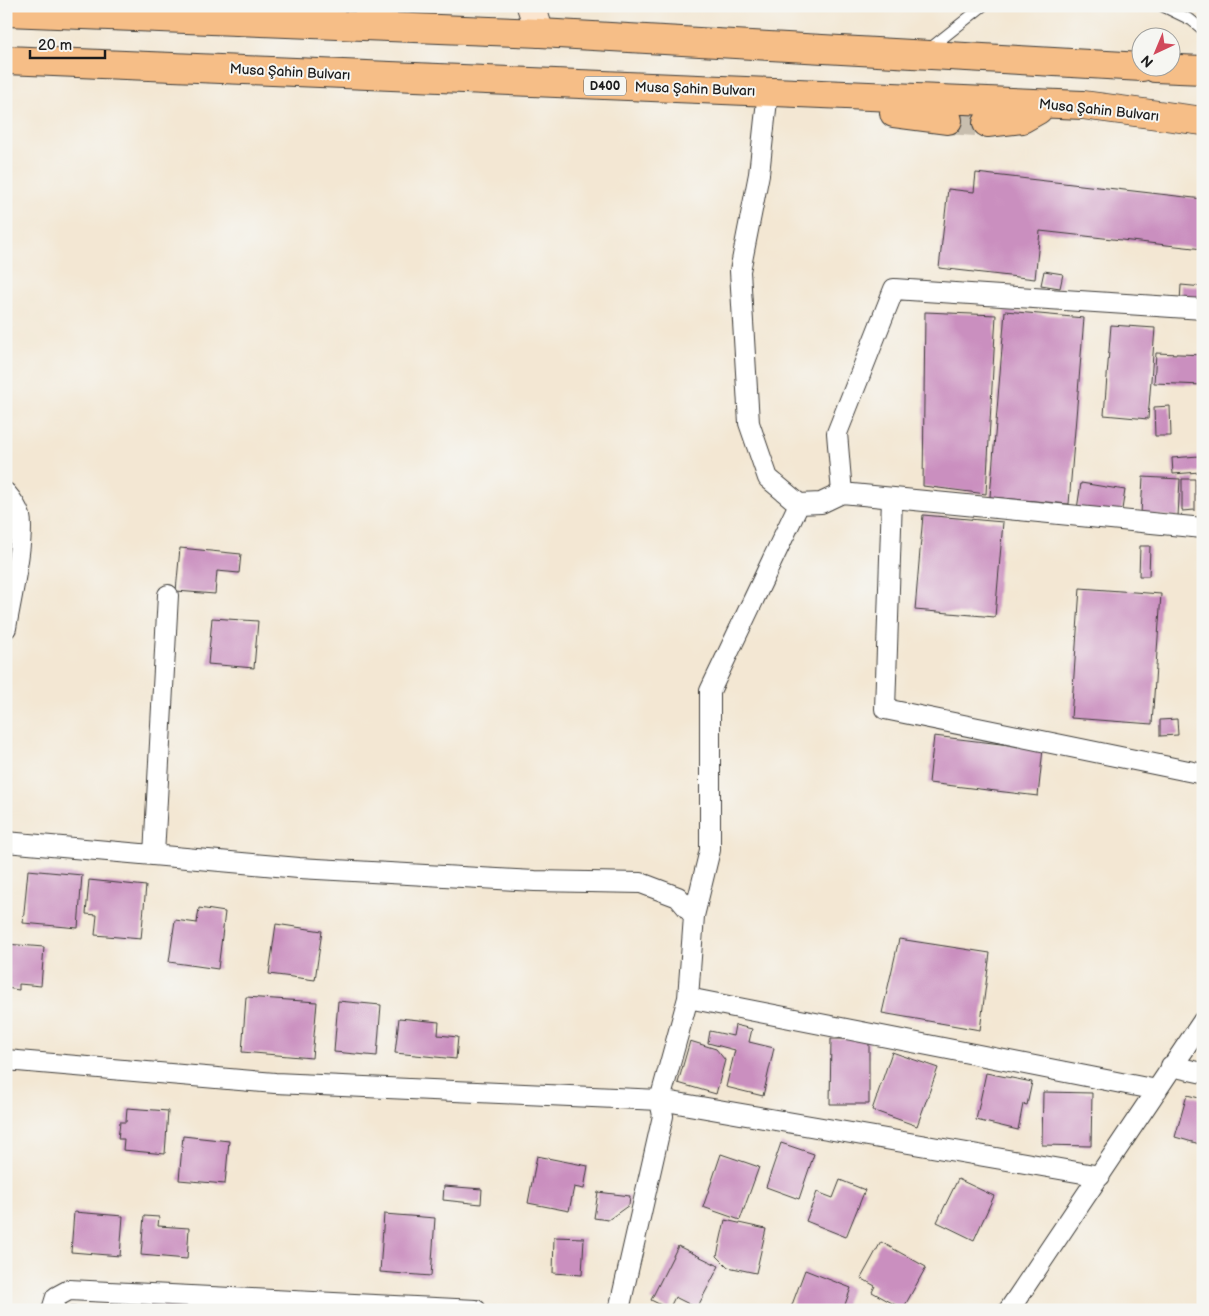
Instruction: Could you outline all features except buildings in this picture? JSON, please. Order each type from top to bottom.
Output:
[{"type":"highway","points":[[6,12],[138,12],[1132,66]]},
{"type":"highway","name":"Musa Şahin Bulvarı","points":[[6,60],[1083,105],[1203,121]]},
{"type":"highway","points":[[1182,69],[1203,70]]},
{"type":"highway","points":[[810,93],[878,111],[948,120]]},
{"type":"highway","points":[[987,123],[1022,119],[1050,104]]},
{"type":"street","points":[[531,6],[540,33]]},
{"type":"street","points":[[768,91],[759,174],[740,270],[749,422],[768,478],[799,504],[821,503],[842,493],[1203,528]]},
{"type":"street","points":[[842,493],[837,433],[894,289],[1203,309]]},
{"type":"street","points":[[892,498],[885,709],[1203,774]]},
{"type":"street","points":[[6,628],[20,538],[20,518],[11,499]]},
{"type":"street","points":[[618,1310],[663,1116],[660,1100],[688,998],[694,916],[710,850],[710,690],[799,504]]},
{"type":"street","points":[[154,855],[168,595]]},
{"type":"street","points":[[6,842],[299,868],[535,881],[641,883],[678,897],[694,916]]},
{"type":"street","points":[[688,998],[1157,1090]]},
{"type":"street","points":[[1009,1310],[1203,1021]]},
{"type":"street","points":[[6,1060],[276,1083],[660,1100],[1100,1176]]},
{"type":"street","points":[[1171,1066],[1203,1073]]},
{"type":"street","points":[[52,1310],[56,1297],[69,1290],[476,1310]]},
{"type":"lane","points":[[924,54],[983,6]]},
{"type":"lane","points":[[1162,6],[1192,20],[1203,30]]},
{"type":"tunnel","points":[[948,120],[987,123]]}]
